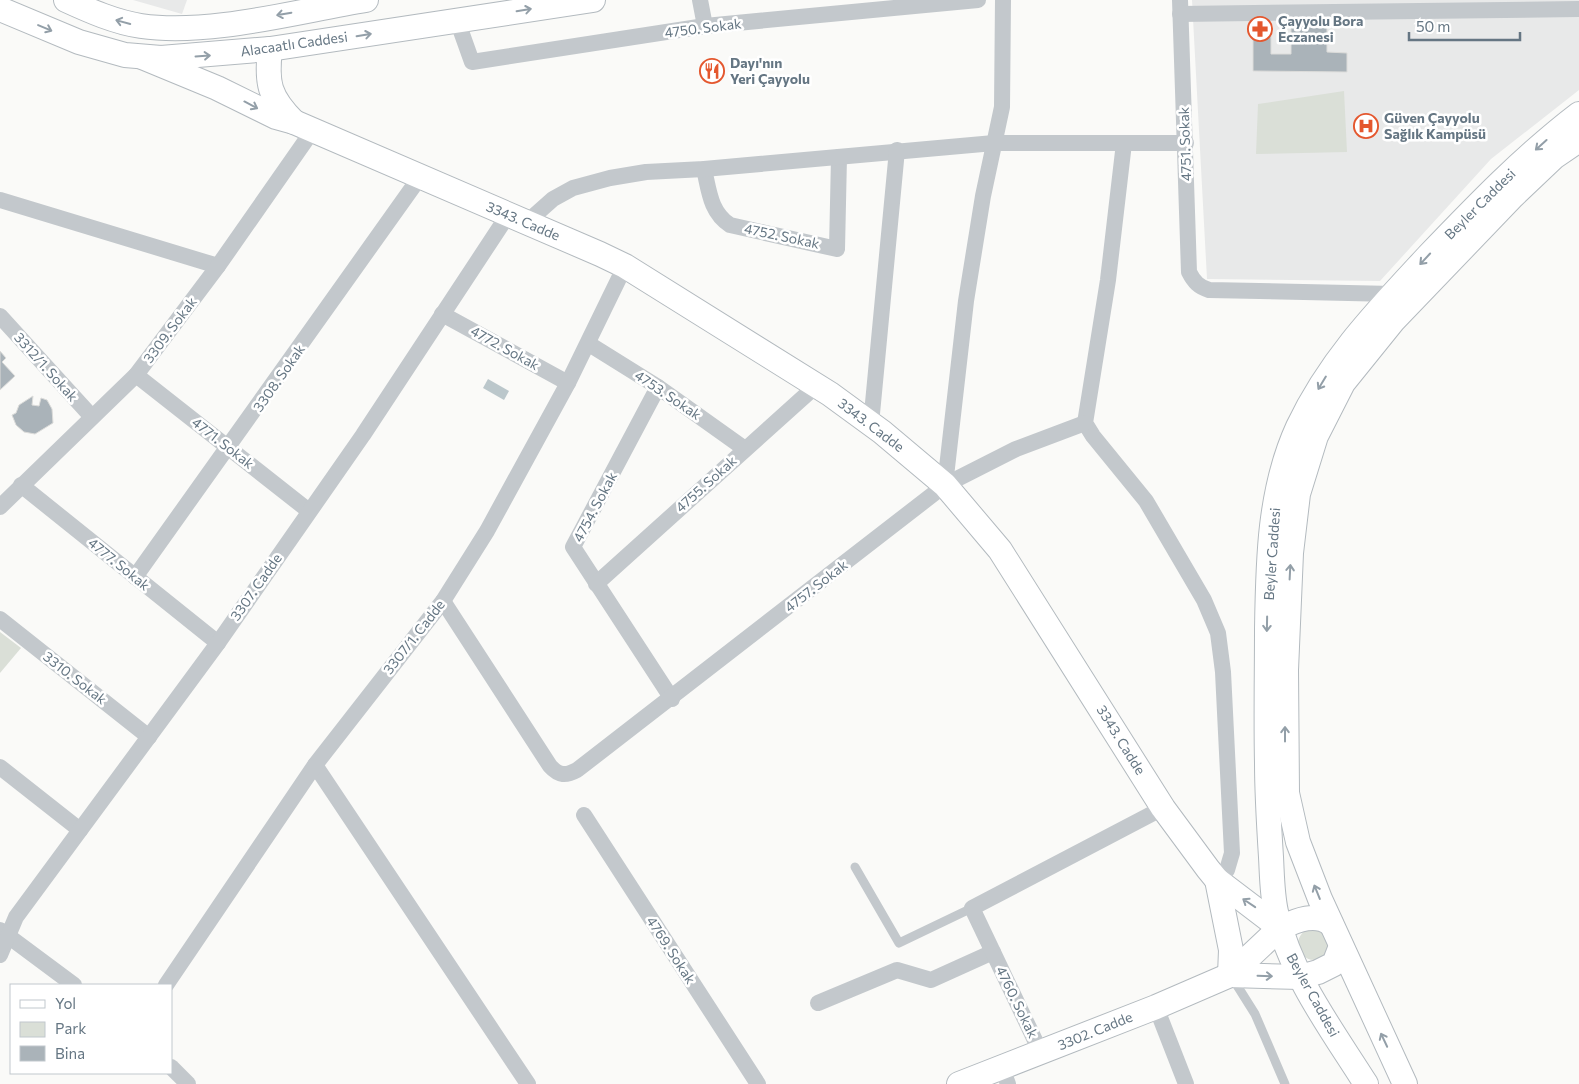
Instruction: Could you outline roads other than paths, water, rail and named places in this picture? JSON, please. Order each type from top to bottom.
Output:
[{"type":"main road","points":[[66,0],[118,21],[154,28],[227,24],[320,4],[366,0]]},
{"type":"main road","name":"Alacaatlı Caddesi","points":[[0,9],[79,42],[125,55],[142,57],[203,56],[270,49],[594,0]]},
{"type":"main road","name":"3343. Cadde","points":[[270,49],[267,75],[270,88],[281,108],[304,126]]},
{"type":"main road","name":"3343. Cadde","points":[[142,57],[217,88],[276,117],[304,126],[625,266],[817,385],[871,424],[945,485],[1005,556],[1163,808],[1217,880],[1280,928]]},
{"type":"main road","name":"Beyler Caddesi","points":[[1366,1084],[1300,977],[1280,928],[1276,911],[1272,874],[1266,706],[1268,589],[1274,507],[1284,467],[1297,429],[1315,394],[1340,354],[1393,294],[1496,187],[1579,114]]},
{"type":"main road","name":"Beyler Caddesi","points":[[1405,1084],[1331,924],[1298,842],[1287,793],[1285,719],[1289,592],[1295,514],[1303,474],[1316,436],[1343,383],[1393,321],[1513,196],[1554,157],[1579,140]]},
{"type":"main road","points":[[1217,880],[1231,950],[1230,975]]},
{"type":"main road","points":[[1280,928],[1313,917],[1320,918],[1331,924]]},
{"type":"main road","name":"3302. Cadde","points":[[959,1084],[1005,1076],[1041,1053],[1230,975],[1280,928]]},
{"type":"main road","points":[[1300,977],[1318,972],[1334,964],[1341,946]]},
{"type":"main road","name":"3302. Cadde","points":[[1230,975],[1300,977]]},
{"type":"street","points":[[700,0],[705,26]]},
{"type":"street","name":"4750. Sokak","points":[[457,20],[472,62],[705,26],[978,0]]},
{"type":"street","points":[[945,485],[966,301],[1002,107],[1003,0]]},
{"type":"street","points":[[1180,7],[1579,9]]},
{"type":"street","name":"4751. Sokak","points":[[1180,7],[1189,272],[1197,285],[1209,290],[1393,294]]},
{"type":"street","name":"3309. Sokak","points":[[0,507],[136,375],[218,266],[304,126]]},
{"type":"street","points":[[1124,142],[1108,280],[1085,423],[1093,436],[1146,501],[1204,600],[1218,633],[1223,672],[1232,853],[1227,870],[1217,880]]},
{"type":"street","name":"3307. Cadde","points":[[0,955],[4,933],[218,643],[442,314],[517,219],[573,188],[610,178],[646,172],[704,169],[897,150],[994,143],[1186,143]]},
{"type":"street","points":[[871,424],[877,348],[895,189],[897,150]]},
{"type":"street","name":"4752. Sokak","points":[[704,169],[712,205],[717,214],[730,225],[837,248],[839,157]]},
{"type":"street","name":"3308. Sokak","points":[[135,577],[229,448],[420,177]]},
{"type":"street","points":[[0,200],[218,266]]},
{"type":"street","name":"3307/1. Cadde","points":[[167,984],[314,765],[443,600],[487,531],[568,383],[589,344],[625,266]]},
{"type":"street","name":"4772. Sokak","points":[[442,314],[568,383]]},
{"type":"street","name":"3312/1. Sokak","points":[[0,316],[92,417]]},
{"type":"street","name":"4753. Sokak","points":[[589,344],[658,387],[744,449]]},
{"type":"street","name":"4771. Sokak","points":[[136,375],[309,511]]},
{"type":"street","name":"4755. Sokak","points":[[596,584],[817,385]]},
{"type":"street","name":"4754. Sokak","points":[[658,387],[574,547],[596,584],[672,699]]},
{"type":"street","name":"4757. Sokak","points":[[443,600],[550,766],[562,774],[577,770],[672,699],[945,485],[1008,452],[1085,423]]},
{"type":"street","name":"4777. Sokak","points":[[21,485],[218,643]]},
{"type":"street","name":"3310. Sokak","points":[[0,619],[150,737]]},
{"type":"street","points":[[314,765],[528,1084]]},
{"type":"street","points":[[0,767],[80,830]]},
{"type":"street","points":[[972,908],[1163,808]]},
{"type":"street","name":"4769. Sokak","points":[[584,815],[758,1084]]},
{"type":"street","name":"4760. Sokak","points":[[972,908],[1041,1053]]},
{"type":"street","points":[[4,933],[73,984]]},
{"type":"street","points":[[818,1003],[897,970],[931,980],[993,952]]},
{"type":"street","points":[[1156,1007],[1186,1084]]},
{"type":"street","points":[[172,1068],[188,1084]]},
{"type":"lane","points":[[856,867],[899,943],[972,908]]},
{"type":"lane","points":[[1230,975],[1255,1014],[1286,1084]]},
{"type":"place","name":"Çayyolu Bora Eczanesi","points":[[1260,29]]},
{"type":"place","name":"Dayı'nın Yeri Çayyolu","points":[[712,71]]},
{"type":"place","name":"Güven Çayyolu Sağlık Kampüsü","points":[[1366,126]]}]
